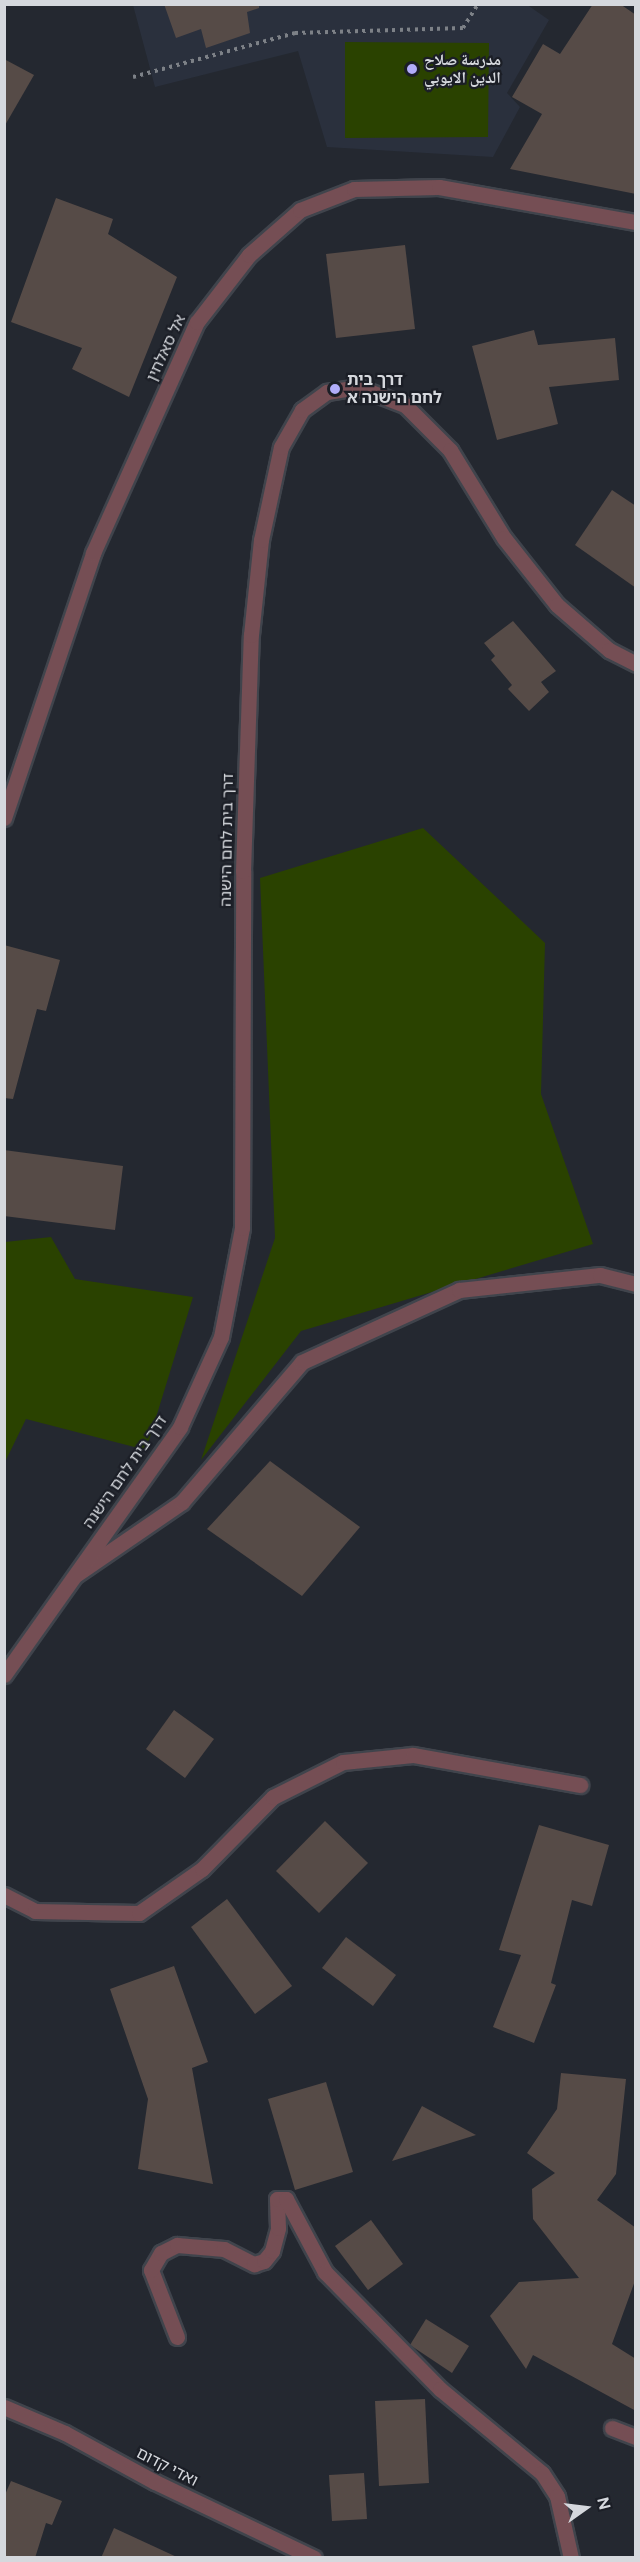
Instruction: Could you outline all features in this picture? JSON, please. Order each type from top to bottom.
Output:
[{"type":"street","name":"אל סאלחין","points":[[4,818],[93,553],[197,322],[249,255],[300,210],[354,189],[439,187],[636,222]]},
{"type":"street","name":"דרך בית לחם הישנה","points":[[4,1675],[180,1427],[221,1337],[242,1228],[243,871],[251,635],[261,540],[281,447],[302,410],[327,392],[358,387],[405,405],[450,450],[504,538],[557,605],[609,650],[636,664]]},
{"type":"street","points":[[75,1575],[182,1502],[302,1362],[459,1290],[600,1275],[636,1284]]},
{"type":"street","points":[[4,1895],[35,1911],[140,1913],[202,1869],[273,1797],[343,1762],[413,1755],[579,1785]]},
{"type":"street","points":[[177,2337],[151,2270],[162,2253],[177,2245],[224,2249],[254,2264],[264,2261],[272,2251],[278,2228],[277,2199],[286,2199],[325,2272],[440,2389],[542,2474],[557,2496],[572,2558]]},
{"type":"street","name":"ואדי קדום","points":[[4,2407],[65,2433],[155,2482],[314,2558]]},
{"type":"street","points":[[612,2428],[636,2437]]},
{"type":"path","points":[[132,77],[295,33],[463,28],[478,4]]},
{"type":"shaded area","name":"مدرسة صلاح الدين الايوبي","points":[[526,4],[549,20],[507,93],[520,107],[493,157],[327,147],[298,51],[155,87],[133,5]]},
{"type":"green space","points":[[345,42],[489,43],[488,137],[345,138]]},
{"type":"green space","points":[[423,828],[545,943],[541,1094],[593,1244],[301,1331],[201,1460],[275,1238],[260,878]]},
{"type":"green space","points":[[51,1237],[75,1279],[193,1297],[146,1450],[26,1419],[5,1462],[5,1242]]},
{"type":"building","points":[[164,4],[259,4],[259,8],[247,12],[250,33],[206,48],[201,29],[176,38]]},
{"type":"building","points":[[593,4],[620,4],[636,15],[636,194],[510,169],[542,114],[512,97],[543,44],[560,54]]},
{"type":"building","points":[[4,59],[34,75],[4,127]]},
{"type":"building","points":[[56,198],[113,219],[108,234],[177,277],[129,397],[72,369],[82,348],[11,322]]},
{"type":"building","points":[[405,245],[415,329],[336,338],[326,254]]},
{"type":"building","points":[[534,330],[538,345],[615,338],[619,380],[549,387],[558,424],[497,440],[472,346]]},
{"type":"building","points":[[612,490],[636,506],[636,588],[575,545]]},
{"type":"building","points":[[513,621],[556,671],[541,682],[549,692],[529,711],[508,689],[512,685],[491,660],[495,656],[484,643]]},
{"type":"building","points":[[4,945],[60,960],[46,1011],[37,1009],[13,1099],[4,1098]]},
{"type":"building","points":[[4,1150],[123,1166],[115,1230],[4,1216]]},
{"type":"building","points":[[270,1461],[360,1527],[302,1596],[207,1529]]},
{"type":"building","points":[[174,1710],[214,1739],[185,1778],[146,1749]]},
{"type":"building","points":[[325,1821],[368,1863],[319,1913],[276,1871]]},
{"type":"building","points":[[539,1825],[609,1845],[592,1906],[572,1900],[551,1983],[556,1985],[534,2043],[493,2027],[521,1955],[499,1950]]},
{"type":"building","points":[[227,1899],[292,1986],[255,2014],[191,1927]]},
{"type":"building","points":[[346,1937],[396,1975],[373,2006],[322,1968]]},
{"type":"building","points":[[174,1966],[208,2062],[192,2068],[213,2184],[138,2169],[148,2099],[110,1989]]},
{"type":"building","points":[[561,2073],[626,2079],[616,2174],[597,2200],[636,2228],[636,2278],[612,2344],[636,2359],[636,2411],[533,2355],[526,2369],[490,2316],[519,2282],[579,2278],[533,2219],[532,2189],[555,2173],[527,2153],[557,2109]]},
{"type":"building","points":[[326,2082],[353,2172],[295,2190],[268,2099]]},
{"type":"building","points":[[422,2106],[476,2135],[392,2161]]},
{"type":"building","points":[[371,2220],[403,2264],[368,2290],[335,2246]]},
{"type":"building","points":[[426,2319],[469,2346],[452,2373],[410,2345]]},
{"type":"building","points":[[425,2399],[429,2483],[379,2486],[375,2401]]},
{"type":"building","points":[[364,2473],[367,2519],[332,2521],[329,2475]]},
{"type":"building","points":[[11,2481],[62,2501],[52,2525],[46,2523],[35,2558],[4,2558],[4,2497]]},
{"type":"building","points":[[114,2528],[179,2558],[101,2558]]},
{"type":"place","name":"مدرسة صلاح الدين الايوبي","points":[[412,69]]},
{"type":"place","name":"דרך בית לחם הישנה א","points":[[335,389]]}]
